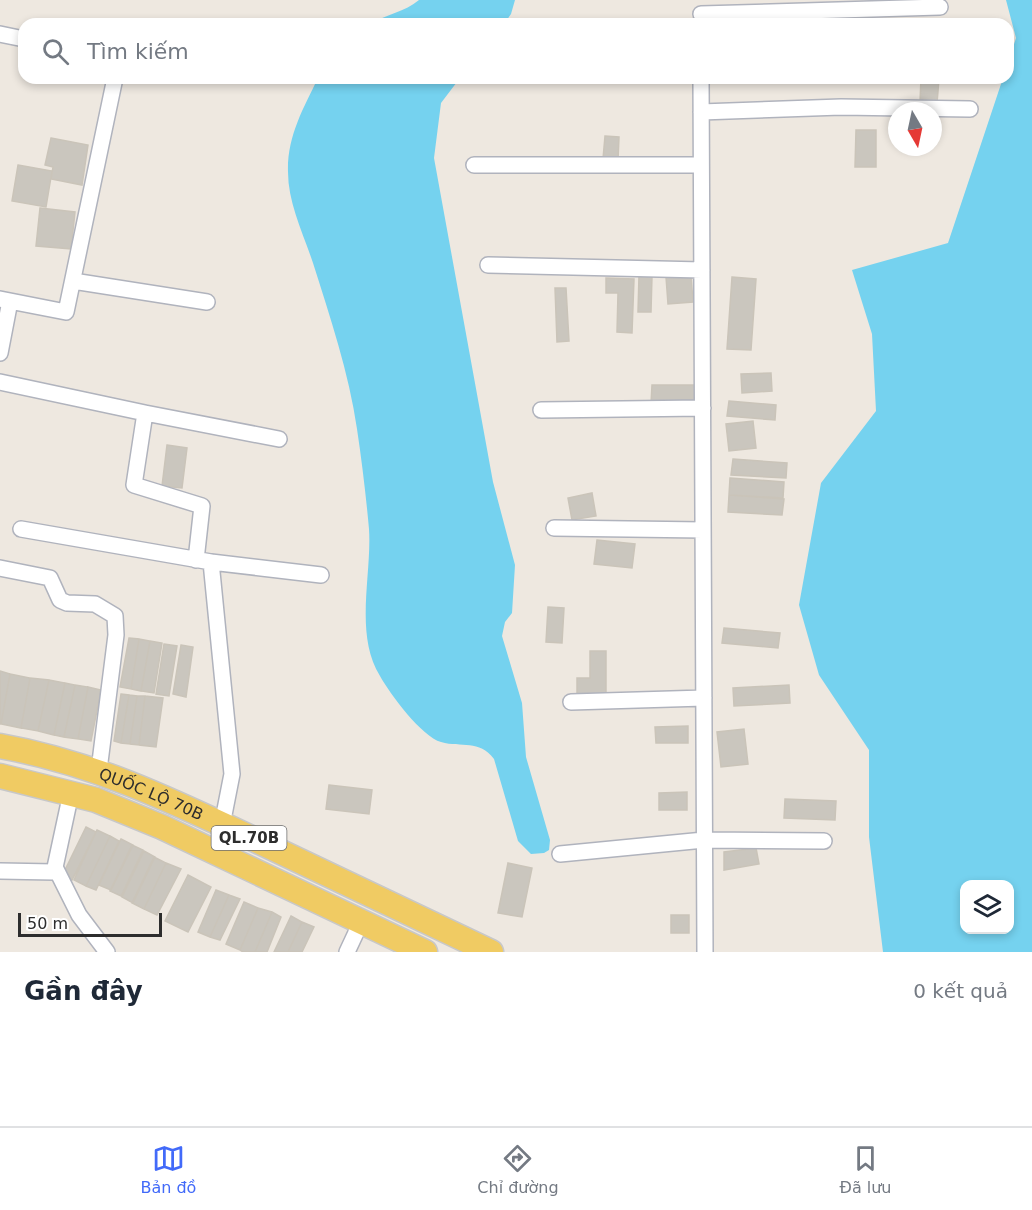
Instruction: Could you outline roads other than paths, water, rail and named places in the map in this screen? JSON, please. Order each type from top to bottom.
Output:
[{"type":"main road","name":"QUỐC LỘ 70B","points":[[0,746],[34,752],[99,770],[222,825],[491,952]]},
{"type":"main road","name":"QUỐC LỘ 70B","points":[[0,776],[71,793],[162,827],[425,952]]},
{"type":"street","points":[[701,13],[940,7]]},
{"type":"street","points":[[0,34],[18,38]]},
{"type":"street","points":[[0,353],[5,300],[66,312],[114,84]]},
{"type":"street","points":[[701,84],[705,952]]},
{"type":"street","points":[[701,112],[841,108],[970,109]]},
{"type":"street","points":[[474,165],[701,165]]},
{"type":"street","points":[[488,265],[702,270]]},
{"type":"street","points":[[73,280],[207,302]]},
{"type":"street","points":[[0,382],[279,439]]},
{"type":"street","points":[[541,410],[703,408]]},
{"type":"street","points":[[146,413],[134,485],[202,506],[203,561],[232,774],[222,825]]},
{"type":"street","points":[[554,528],[703,530]]},
{"type":"street","points":[[21,529],[203,561],[321,575]]},
{"type":"street","points":[[0,568],[50,578],[60,600],[67,603],[95,604],[115,616],[116,635],[99,770]]},
{"type":"street","points":[[571,702],[704,698]]},
{"type":"street","points":[[54,872],[71,793]]},
{"type":"street","points":[[560,854],[704,840],[824,841]]},
{"type":"street","points":[[0,871],[54,872],[56,869],[79,915],[107,952]]},
{"type":"street","points":[[347,952],[361,922]]},
{"type":"water","points":[[419,0],[515,0],[508,18],[383,18]]},
{"type":"water","points":[[1006,0],[1032,0],[1032,952],[883,952],[869,837],[869,750],[819,675],[799,605],[821,483],[876,411],[872,334],[852,270],[948,243],[1001,84],[1014,84],[1016,38],[1014,18],[1011,18]]},
{"type":"water","points":[[315,84],[455,84],[441,103],[434,158],[493,482],[515,565],[512,613],[505,622],[502,636],[522,703],[526,757],[550,840],[549,850],[544,853],[531,854],[518,841],[494,759],[476,746],[441,742],[425,732],[391,693],[372,660],[366,623],[369,529],[354,408],[338,345],[290,195],[288,159],[293,135]]}]
